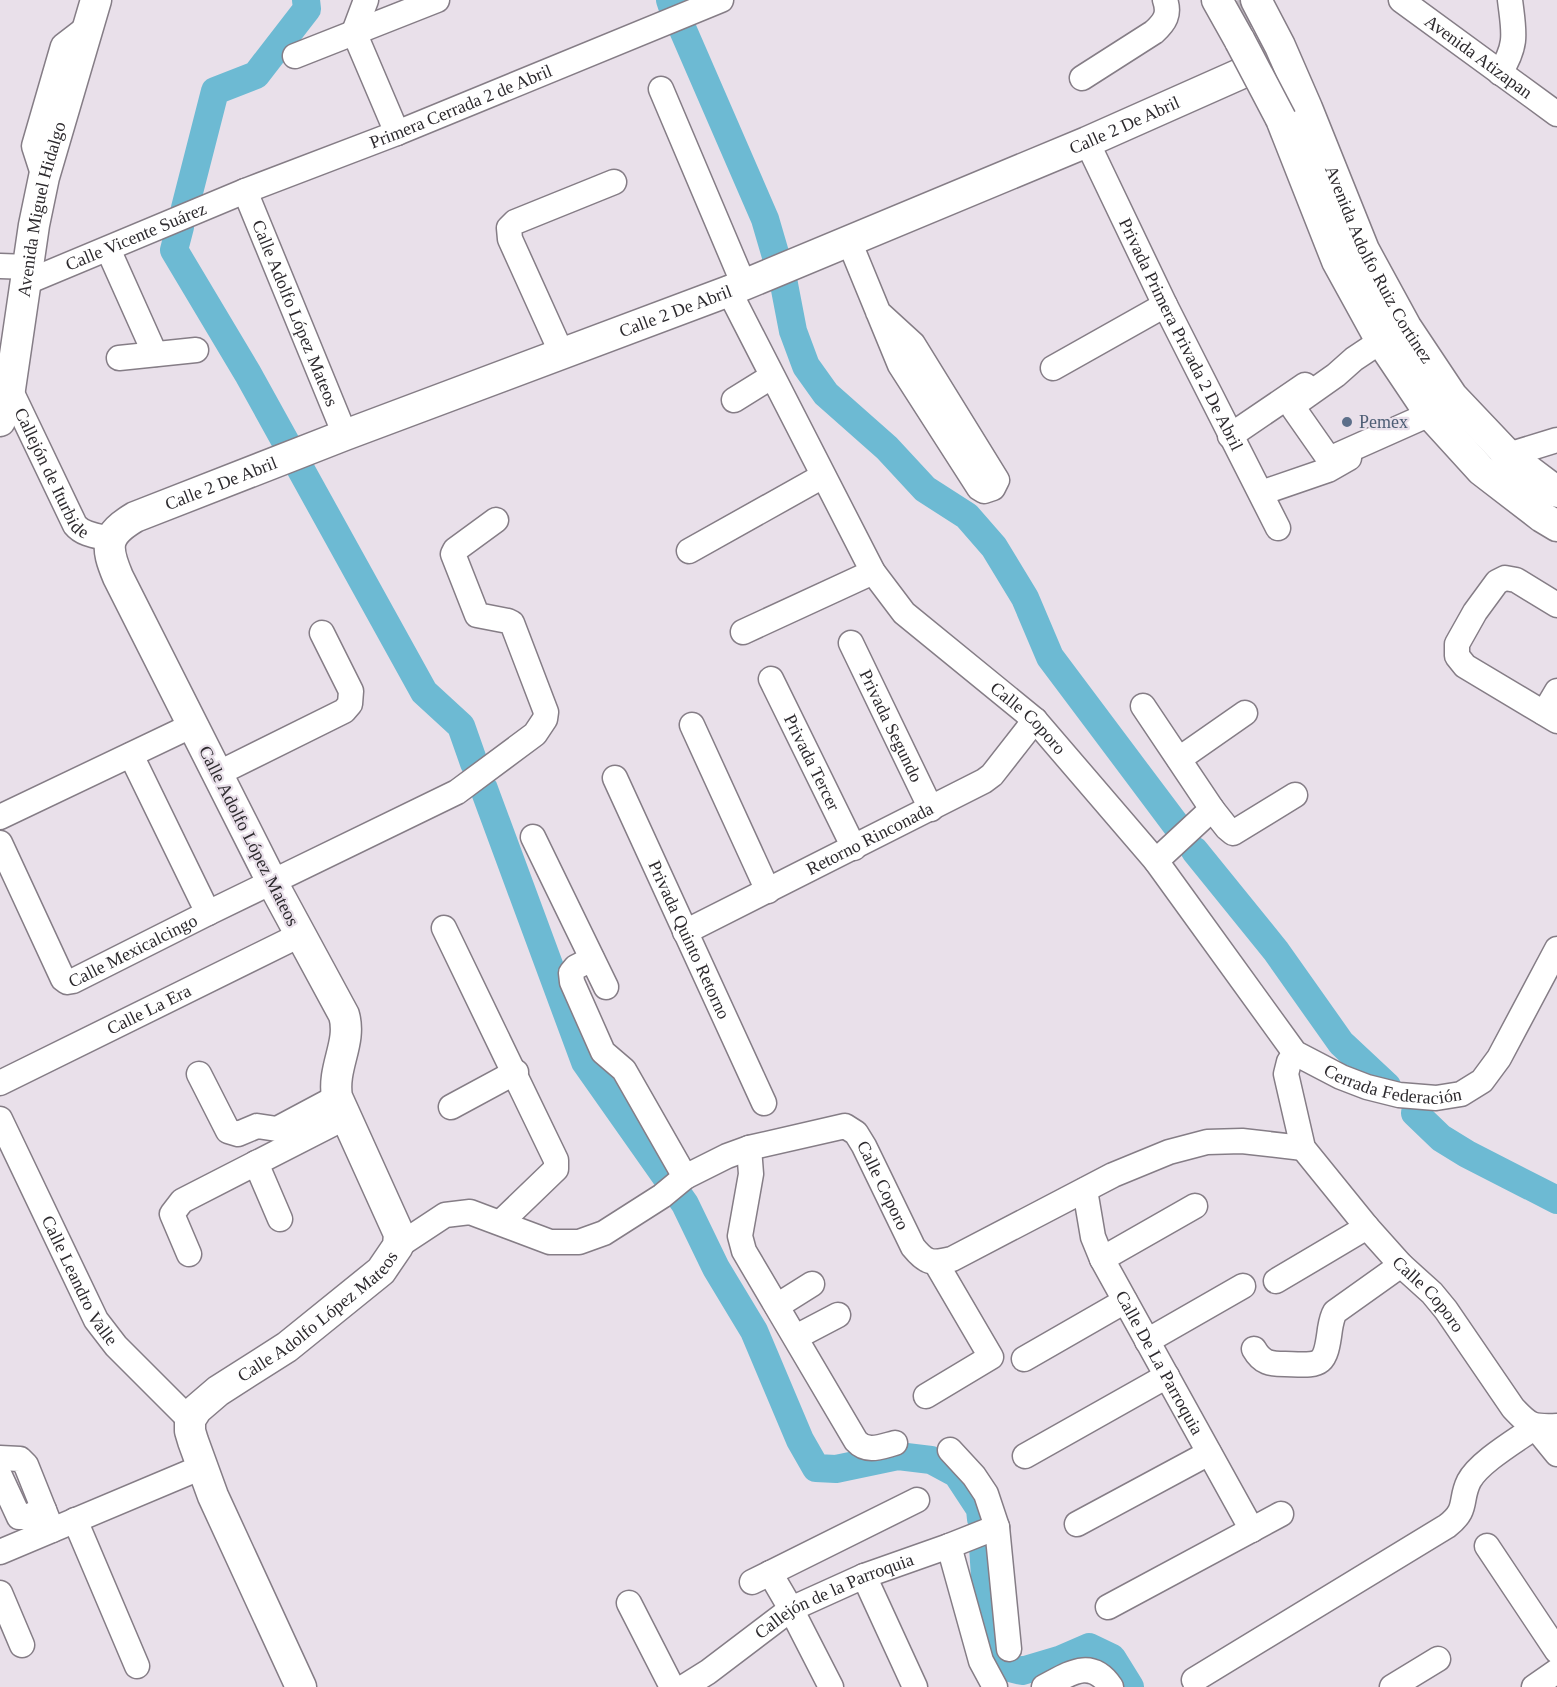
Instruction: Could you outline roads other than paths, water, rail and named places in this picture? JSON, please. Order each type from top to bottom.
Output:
[{"type":"main road","points":[[70,0],[92,13]]},
{"type":"main road","name":"Avenida Adolfo Ruiz Cortinez","points":[[1217,0],[1281,119],[1337,261],[1381,342],[1430,414],[1481,470],[1557,526]]},
{"type":"main road","name":"Avenida Adolfo Ruiz Cortinez","points":[[1256,0],[1280,46],[1307,108],[1364,250],[1395,307],[1452,396],[1508,455],[1557,492]]},
{"type":"main road","name":"Avenida Miguel Hidalgo","points":[[0,421],[10,389],[19,272],[92,13]]},
{"type":"main road","name":"Calle 2 De Abril","points":[[110,539],[119,527],[135,517],[345,435],[736,288],[1089,141],[1240,74]]},
{"type":"main road","points":[[1089,141],[1116,139],[1236,87],[1251,88],[1256,93],[1285,166],[1337,261]]},
{"type":"main road","name":"Calle Adolfo López Mateos","points":[[110,539],[110,560],[118,577],[272,882],[344,1015],[348,1027],[335,1084],[341,1107],[399,1234],[398,1246],[381,1271],[287,1347],[218,1391],[197,1409],[190,1420]]},
{"type":"main road","points":[[190,1420],[190,1431],[213,1496],[301,1687]]},
{"type":"street","points":[[366,0],[354,32],[397,133]]},
{"type":"street","points":[[295,56],[437,0]]},
{"type":"street","name":"Primera Cerrada 2 de Abril","points":[[245,191],[397,133],[722,0]]},
{"type":"street","points":[[1082,78],[1154,32],[1164,23],[1168,10],[1165,0]]},
{"type":"street","name":"Avenida Atizapan","points":[[1401,0],[1557,114]]},
{"type":"street","points":[[1500,73],[1513,46],[1510,0]]},
{"type":"street","name":"Calle Coporo","points":[[661,89],[771,377],[873,572],[904,613],[1035,720],[1156,861],[1294,1053],[1288,1062],[1286,1074],[1303,1148],[1367,1227],[1446,1310],[1513,1408],[1525,1420],[1546,1426],[1557,1454]]},
{"type":"street","name":"Privada Primera Privada 2 De Abril","points":[[1089,141],[1165,305],[1278,528]]},
{"type":"street","points":[[562,354],[510,239],[509,228],[515,222],[614,182]]},
{"type":"street","name":"Calle Vicente Suárez","points":[[19,272],[108,249],[245,191]]},
{"type":"street","name":"Calle Adolfo López Mateos","points":[[245,191],[345,435]]},
{"type":"street","points":[[849,241],[878,312],[900,365],[979,488],[984,491],[993,488],[997,480],[913,344],[878,312]]},
{"type":"street","points":[[108,249],[155,354]]},
{"type":"street","points":[[1053,368],[1165,305]]},
{"type":"street","points":[[1230,436],[1289,395],[1381,342]]},
{"type":"street","points":[[119,358],[196,350]]},
{"type":"street","points":[[1353,359],[1336,375],[1295,404],[1294,409],[1328,459],[1430,414]]},
{"type":"street","points":[[734,399],[771,377]]},
{"type":"street","name":"Callejón de Iturbide","points":[[10,389],[75,525],[86,533],[110,539]]},
{"type":"street","points":[[1261,493],[1328,470],[1377,437]]},
{"type":"street","points":[[1508,455],[1557,440]]},
{"type":"street","points":[[689,551],[823,476]]},
{"type":"street","name":"Calle Mexicalcingo","points":[[0,843],[63,979],[67,982],[458,792],[535,734],[545,719],[546,712],[512,623],[477,615],[453,554],[455,550],[496,520]]},
{"type":"street","points":[[742,632],[873,572]]},
{"type":"street","points":[[1557,605],[1516,580],[1505,578],[1497,582],[1475,612],[1457,644],[1457,656],[1465,666],[1550,717],[1557,691]]},
{"type":"street","points":[[217,774],[344,711],[350,704],[351,691],[322,633]]},
{"type":"street","name":"Privada Segundo","points":[[851,643],[931,809]]},
{"type":"street","name":"Privada Tercer","points":[[771,679],[854,848]]},
{"type":"street","points":[[1143,706],[1212,809],[1233,832],[1242,829],[1295,795]]},
{"type":"street","points":[[1179,759],[1245,714]]},
{"type":"street","name":"Retorno Rinconada","points":[[685,932],[984,781],[992,775],[1035,720]]},
{"type":"street","points":[[692,724],[768,891]]},
{"type":"street","points":[[0,817],[193,725]]},
{"type":"street","points":[[131,755],[208,913]]},
{"type":"street","name":"Privada Quinto Retorno","points":[[615,778],[764,1103]]},
{"type":"street","points":[[1156,861],[1212,809]]},
{"type":"street","points":[[532,837],[606,987]]},
{"type":"street","points":[[444,928],[516,1072],[556,1160],[556,1169],[501,1222]]},
{"type":"street","name":"Calle La Era","points":[[0,1083],[300,935]]},
{"type":"street","name":"Cerrada Federación","points":[[1294,1053],[1368,1088],[1399,1095],[1436,1098],[1461,1094],[1482,1081],[1499,1058],[1557,949]]},
{"type":"street","points":[[592,959],[576,967],[571,973],[572,982],[603,1052],[624,1070],[685,1177]]},
{"type":"street","points":[[451,1107],[516,1072]]},
{"type":"street","points":[[199,1074],[228,1131],[232,1134],[238,1134],[257,1126],[277,1129],[341,1107]]},
{"type":"street","points":[[189,1254],[172,1214],[182,1201],[256,1163],[341,1107]]},
{"type":"street","name":"Calle Leandro Valle","points":[[0,1119],[96,1320],[116,1346],[190,1420]]},
{"type":"street","name":"Calle Coporo","points":[[398,1246],[445,1215],[470,1212],[550,1242],[579,1242],[604,1233],[662,1197],[685,1177],[727,1156],[749,1148],[845,1126],[856,1134],[864,1146],[913,1246],[923,1259],[936,1263]]},
{"type":"street","points":[[926,1396],[991,1357],[936,1263],[952,1259],[1113,1175],[1169,1152],[1207,1142],[1242,1141],[1303,1148]]},
{"type":"street","points":[[749,1148],[751,1174],[740,1229],[741,1244],[861,1446],[875,1448],[895,1443]]},
{"type":"street","points":[[256,1163],[280,1219]]},
{"type":"street","name":"Calle De La Parroquia","points":[[1085,1190],[1093,1236],[1101,1259],[1252,1530]]},
{"type":"street","points":[[1101,1259],[1195,1206]]},
{"type":"street","points":[[1276,1281],[1367,1227]]},
{"type":"street","points":[[1254,1349],[1264,1362],[1272,1364],[1310,1365],[1318,1363],[1324,1358],[1327,1350],[1331,1320],[1335,1312],[1401,1265]]},
{"type":"street","points":[[777,1306],[812,1284]]},
{"type":"street","points":[[1147,1341],[1243,1287]]},
{"type":"street","points":[[1024,1359],[1125,1301]]},
{"type":"street","points":[[796,1337],[838,1315]]},
{"type":"street","points":[[1025,1456],[1167,1376]]},
{"type":"street","points":[[1194,1680],[1456,1520],[1462,1510],[1469,1481],[1480,1467],[1546,1426]]},
{"type":"street","points":[[950,1450],[974,1476],[986,1494],[997,1527],[1009,1649]]},
{"type":"street","points":[[1077,1524],[1209,1453]]},
{"type":"street","points":[[0,1458],[20,1459],[26,1465],[48,1520]]},
{"type":"street","points":[[0,1476],[19,1517],[75,1520],[202,1467]]},
{"type":"street","points":[[831,1687],[791,1609],[761,1578],[917,1500]]},
{"type":"street","points":[[1108,1607],[1281,1514]]},
{"type":"street","points":[[0,1552],[48,1520]]},
{"type":"street","points":[[75,1520],[137,1666]]},
{"type":"street","name":"Callejón de la Parroquia","points":[[684,1687],[712,1680],[791,1609],[864,1576],[997,1527]]},
{"type":"street","points":[[949,1546],[981,1661],[995,1687]]},
{"type":"street","points":[[1487,1546],[1557,1651]]},
{"type":"street","points":[[864,1576],[915,1687]]},
{"type":"street","points":[[0,1593],[22,1645]]},
{"type":"street","points":[[629,1603],[672,1687]]},
{"type":"street","points":[[1392,1687],[1438,1659]]},
{"type":"street","points":[[1044,1687],[1084,1669],[1099,1673],[1111,1687]]},
{"type":"waterway","points":[[185,208],[215,91],[256,75],[307,9],[306,0]]},
{"type":"waterway","points":[[670,0],[672,6]]},
{"type":"waterway","points":[[683,30],[765,219],[777,260]]},
{"type":"waterway","points":[[180,227],[174,250],[248,374],[424,692],[461,726],[474,763]]},
{"type":"waterway","points":[[783,279],[793,331],[806,366],[826,394],[887,448],[925,489],[967,516],[994,547],[1025,598],[1050,657],[1179,829]]},
{"type":"waterway","points":[[484,789],[585,1062],[685,1204],[716,1268],[754,1331],[800,1440],[816,1468],[836,1469],[898,1456],[931,1460],[957,1474],[980,1509],[981,1519]]},
{"type":"waterway","points":[[1195,851],[1276,951],[1341,1043],[1387,1086]]},
{"type":"waterway","points":[[1415,1113],[1441,1138],[1467,1154],[1557,1200]]},
{"type":"waterway","points":[[983,1546],[988,1624],[1001,1666],[1022,1671],[1059,1660],[1089,1647],[1112,1658],[1130,1687]]},
{"type":"tunnel","points":[[1238,0],[1257,36],[1261,50],[1258,62],[1240,74]]},
{"type":"place","name":"Pemex","points":[[1347,422]]}]
